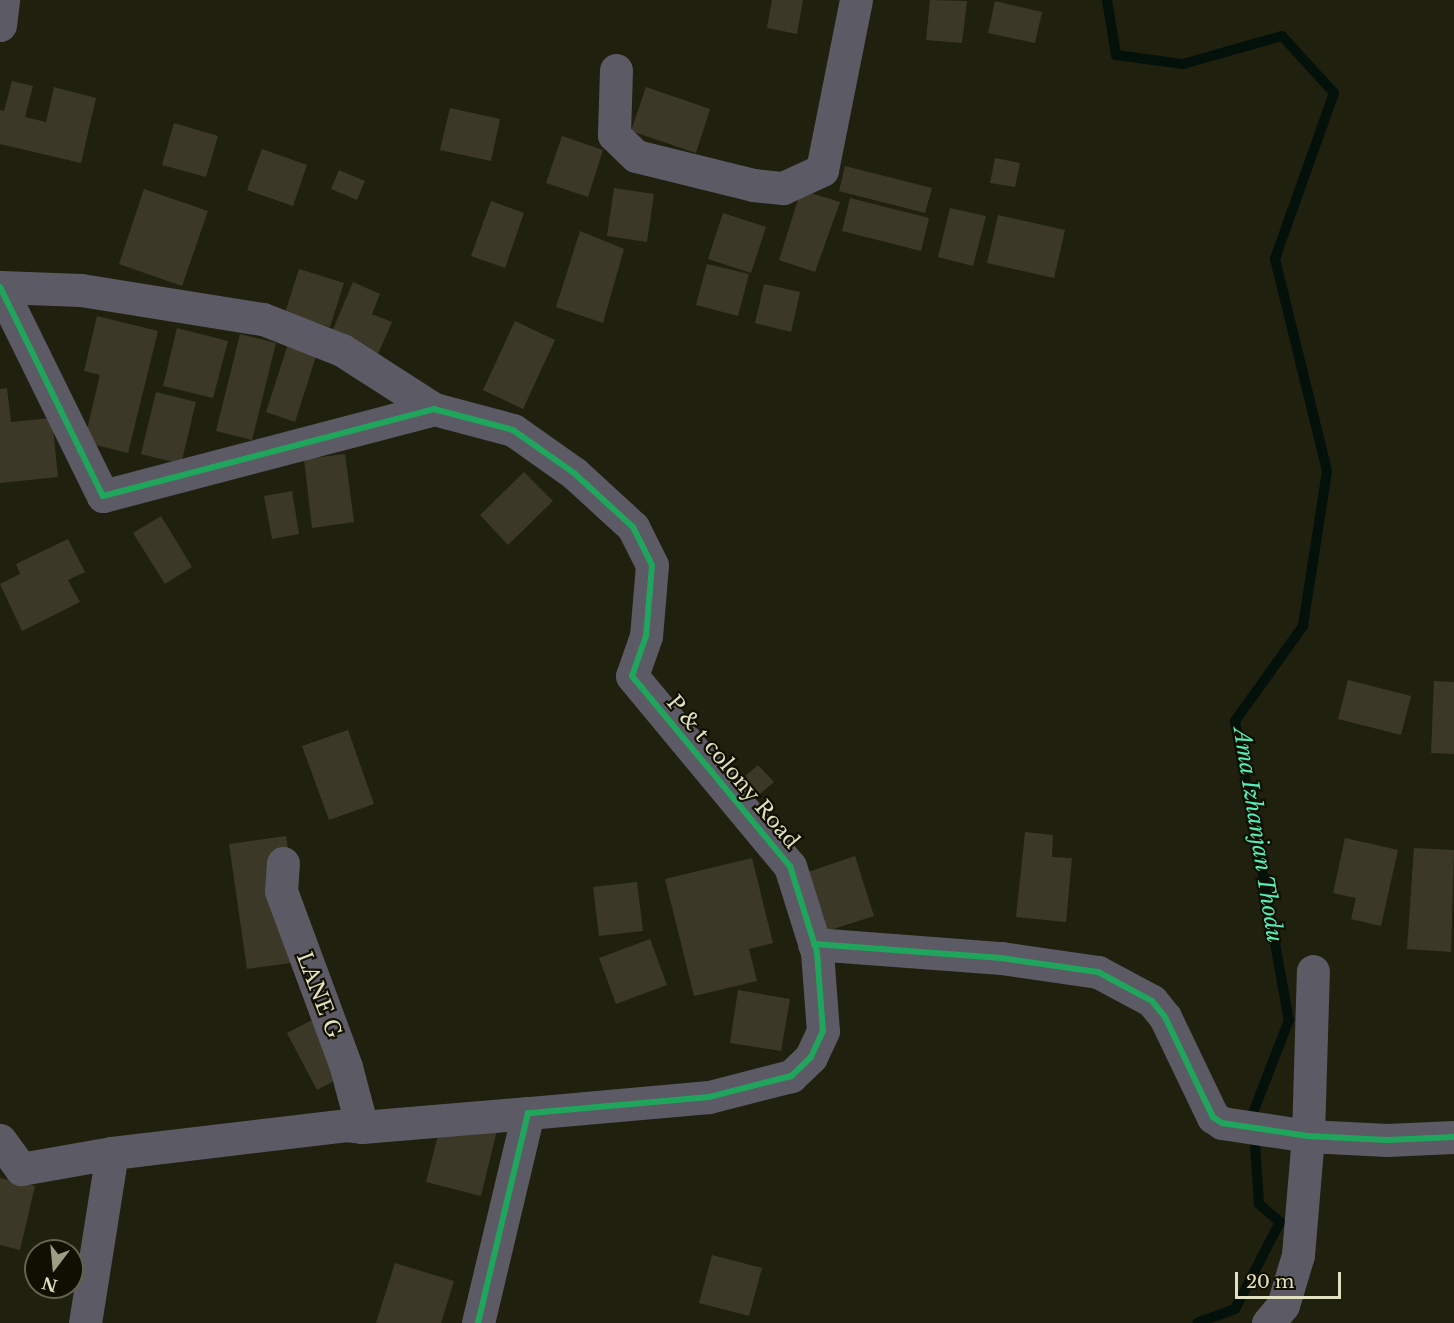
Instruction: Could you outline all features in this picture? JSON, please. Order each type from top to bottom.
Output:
[{"type":"street","points":[[0,25],[3,0]]},
{"type":"street","points":[[616,70],[614,135],[636,156],[753,185],[783,188],[822,170],[856,0]]},
{"type":"street","points":[[1,287],[81,290],[263,320],[342,350],[434,409],[103,496],[1,287]]},
{"type":"street","name":"P & t colony Road","points":[[10,1171],[111,1153],[346,1125],[362,1127],[709,1097],[791,1077],[811,1057],[823,1031],[814,944],[790,866],[632,676],[646,636],[651,602],[652,565],[633,527],[574,473],[513,430],[434,409]]},
{"type":"street","name":"LANE G","points":[[284,863],[281,891],[346,1067],[362,1127]]},
{"type":"street","points":[[814,944],[1001,958],[1098,972],[1152,1001],[1165,1017],[1213,1117],[1235,1127],[1293,1135],[1387,1140],[1454,1137]]},
{"type":"street","points":[[1268,1323],[1283,1305],[1298,1255],[1293,1135],[1313,971]]},
{"type":"street","points":[[478,1323],[528,1113]]},
{"type":"street","points":[[0,1140],[10,1171]]},
{"type":"street","points":[[85,1323],[111,1153]]},
{"type":"building","points":[[772,0],[803,0],[797,34],[767,28]]},
{"type":"building","points":[[930,0],[967,1],[962,43],[926,40]]},
{"type":"building","points":[[995,1],[1042,12],[1035,43],[988,33]]},
{"type":"building","points":[[12,81],[33,86],[25,117],[46,122],[54,87],[96,98],[81,163],[0,144],[0,110],[4,111]]},
{"type":"building","points":[[646,87],[710,109],[696,153],[631,131]]},
{"type":"building","points":[[450,108],[500,119],[491,161],[440,150]]},
{"type":"building","points":[[174,123],[218,136],[206,177],[162,165]]},
{"type":"building","points":[[562,136],[603,150],[588,197],[546,183]]},
{"type":"building","points":[[262,149],[307,165],[293,206],[247,190]]},
{"type":"building","points":[[995,158],[1020,163],[1015,187],[990,183]]},
{"type":"building","points":[[845,166],[932,188],[925,213],[839,191]]},
{"type":"building","points":[[339,170],[365,181],[357,200],[331,189]]},
{"type":"building","points":[[614,188],[654,194],[647,242],[607,236]]},
{"type":"building","points":[[144,189],[208,211],[182,286],[119,264]]},
{"type":"building","points":[[801,190],[840,202],[815,272],[779,260]]},
{"type":"building","points":[[850,198],[929,218],[921,251],[842,231]]},
{"type":"building","points":[[491,201],[524,213],[505,268],[471,256]]},
{"type":"building","points":[[950,208],[986,216],[973,266],[938,257]]},
{"type":"building","points":[[723,213],[766,227],[751,273],[708,259]]},
{"type":"building","points":[[998,215],[1065,230],[1054,278],[987,263]]},
{"type":"building","points":[[580,231],[624,249],[603,323],[556,307]]},
{"type":"building","points":[[707,264],[749,274],[738,316],[696,305]]},
{"type":"building","points":[[299,269],[344,283],[330,327],[285,313]]},
{"type":"building","points":[[353,282],[380,294],[372,314],[392,322],[378,354],[331,334]]},
{"type":"building","points":[[764,284],[800,292],[791,332],[755,323]]},
{"type":"building","points":[[97,316],[158,331],[128,453],[84,442],[100,375],[84,371]]},
{"type":"building","points":[[515,321],[555,340],[523,409],[483,390]]},
{"type":"building","points":[[177,328],[228,341],[213,398],[163,386]]},
{"type":"building","points":[[240,334],[276,343],[252,440],[216,431]]},
{"type":"building","points":[[289,341],[318,350],[295,422],[266,412]]},
{"type":"building","points":[[7,388],[11,422],[52,418],[58,477],[0,483],[0,389]]},
{"type":"building","points":[[156,392],[196,402],[181,464],[141,454]]},
{"type":"building","points":[[345,454],[354,522],[312,528],[304,459]]},
{"type":"building","points":[[524,472],[553,501],[508,545],[480,515]]},
{"type":"building","points":[[292,491],[299,534],[272,539],[264,496]]},
{"type":"building","points":[[161,516],[192,567],[165,584],[133,533]]},
{"type":"building","points":[[68,539],[85,572],[68,580],[80,602],[22,631],[0,584],[20,574],[16,564]]},
{"type":"building","points":[[1348,680],[1411,696],[1401,735],[1338,719]]},
{"type":"building","points":[[1434,681],[1454,682],[1454,754],[1431,753]]},
{"type":"building","points":[[348,730],[374,804],[329,820],[302,746]]},
{"type":"building","points":[[758,765],[774,782],[760,794],[744,777]]},
{"type":"building","points":[[1025,832],[1053,835],[1052,857],[1072,858],[1066,922],[1016,917]]},
{"type":"building","points":[[286,836],[305,961],[247,969],[229,844]]},
{"type":"building","points":[[1345,838],[1398,850],[1381,926],[1351,919],[1356,898],[1333,893]]},
{"type":"building","points":[[1414,848],[1454,850],[1451,952],[1407,949]]},
{"type":"building","points":[[855,856],[874,916],[824,932],[805,873]]},
{"type":"building","points":[[752,858],[773,943],[749,949],[757,981],[694,996],[665,879]]},
{"type":"building","points":[[637,882],[643,931],[599,936],[593,887]]},
{"type":"building","points":[[650,939],[667,985],[616,1004],[599,958]]},
{"type":"building","points":[[738,990],[790,999],[781,1051],[730,1043]]},
{"type":"building","points":[[331,1010],[361,1066],[317,1090],[287,1033]]},
{"type":"building","points":[[443,1116],[497,1130],[481,1196],[426,1182]]},
{"type":"building","points":[[0,1178],[35,1186],[20,1250],[0,1245]]},
{"type":"building","points":[[712,1255],[762,1268],[749,1316],[699,1303]]},
{"type":"building","points":[[395,1263],[454,1281],[441,1323],[376,1323]]},
{"type":"waterway","name":"Ama Izhanjan Thodu","points":[[1107,0],[1116,55],[1183,64],[1282,36],[1334,93],[1275,259],[1327,471],[1303,626],[1235,721],[1289,1020],[1253,1113],[1259,1204],[1280,1222],[1235,1309],[1197,1323]]},
{"type":"cycle path","points":[[0,287],[103,496],[434,409],[513,430],[574,473],[633,527],[652,565],[646,636],[632,676],[790,866],[817,952],[823,1031],[811,1057],[791,1076],[709,1097],[528,1113],[478,1323]]},
{"type":"cycle path","points":[[814,944],[1001,958],[1098,972],[1152,1001],[1165,1017],[1213,1117],[1222,1123],[1308,1136],[1387,1140],[1454,1137]]}]
